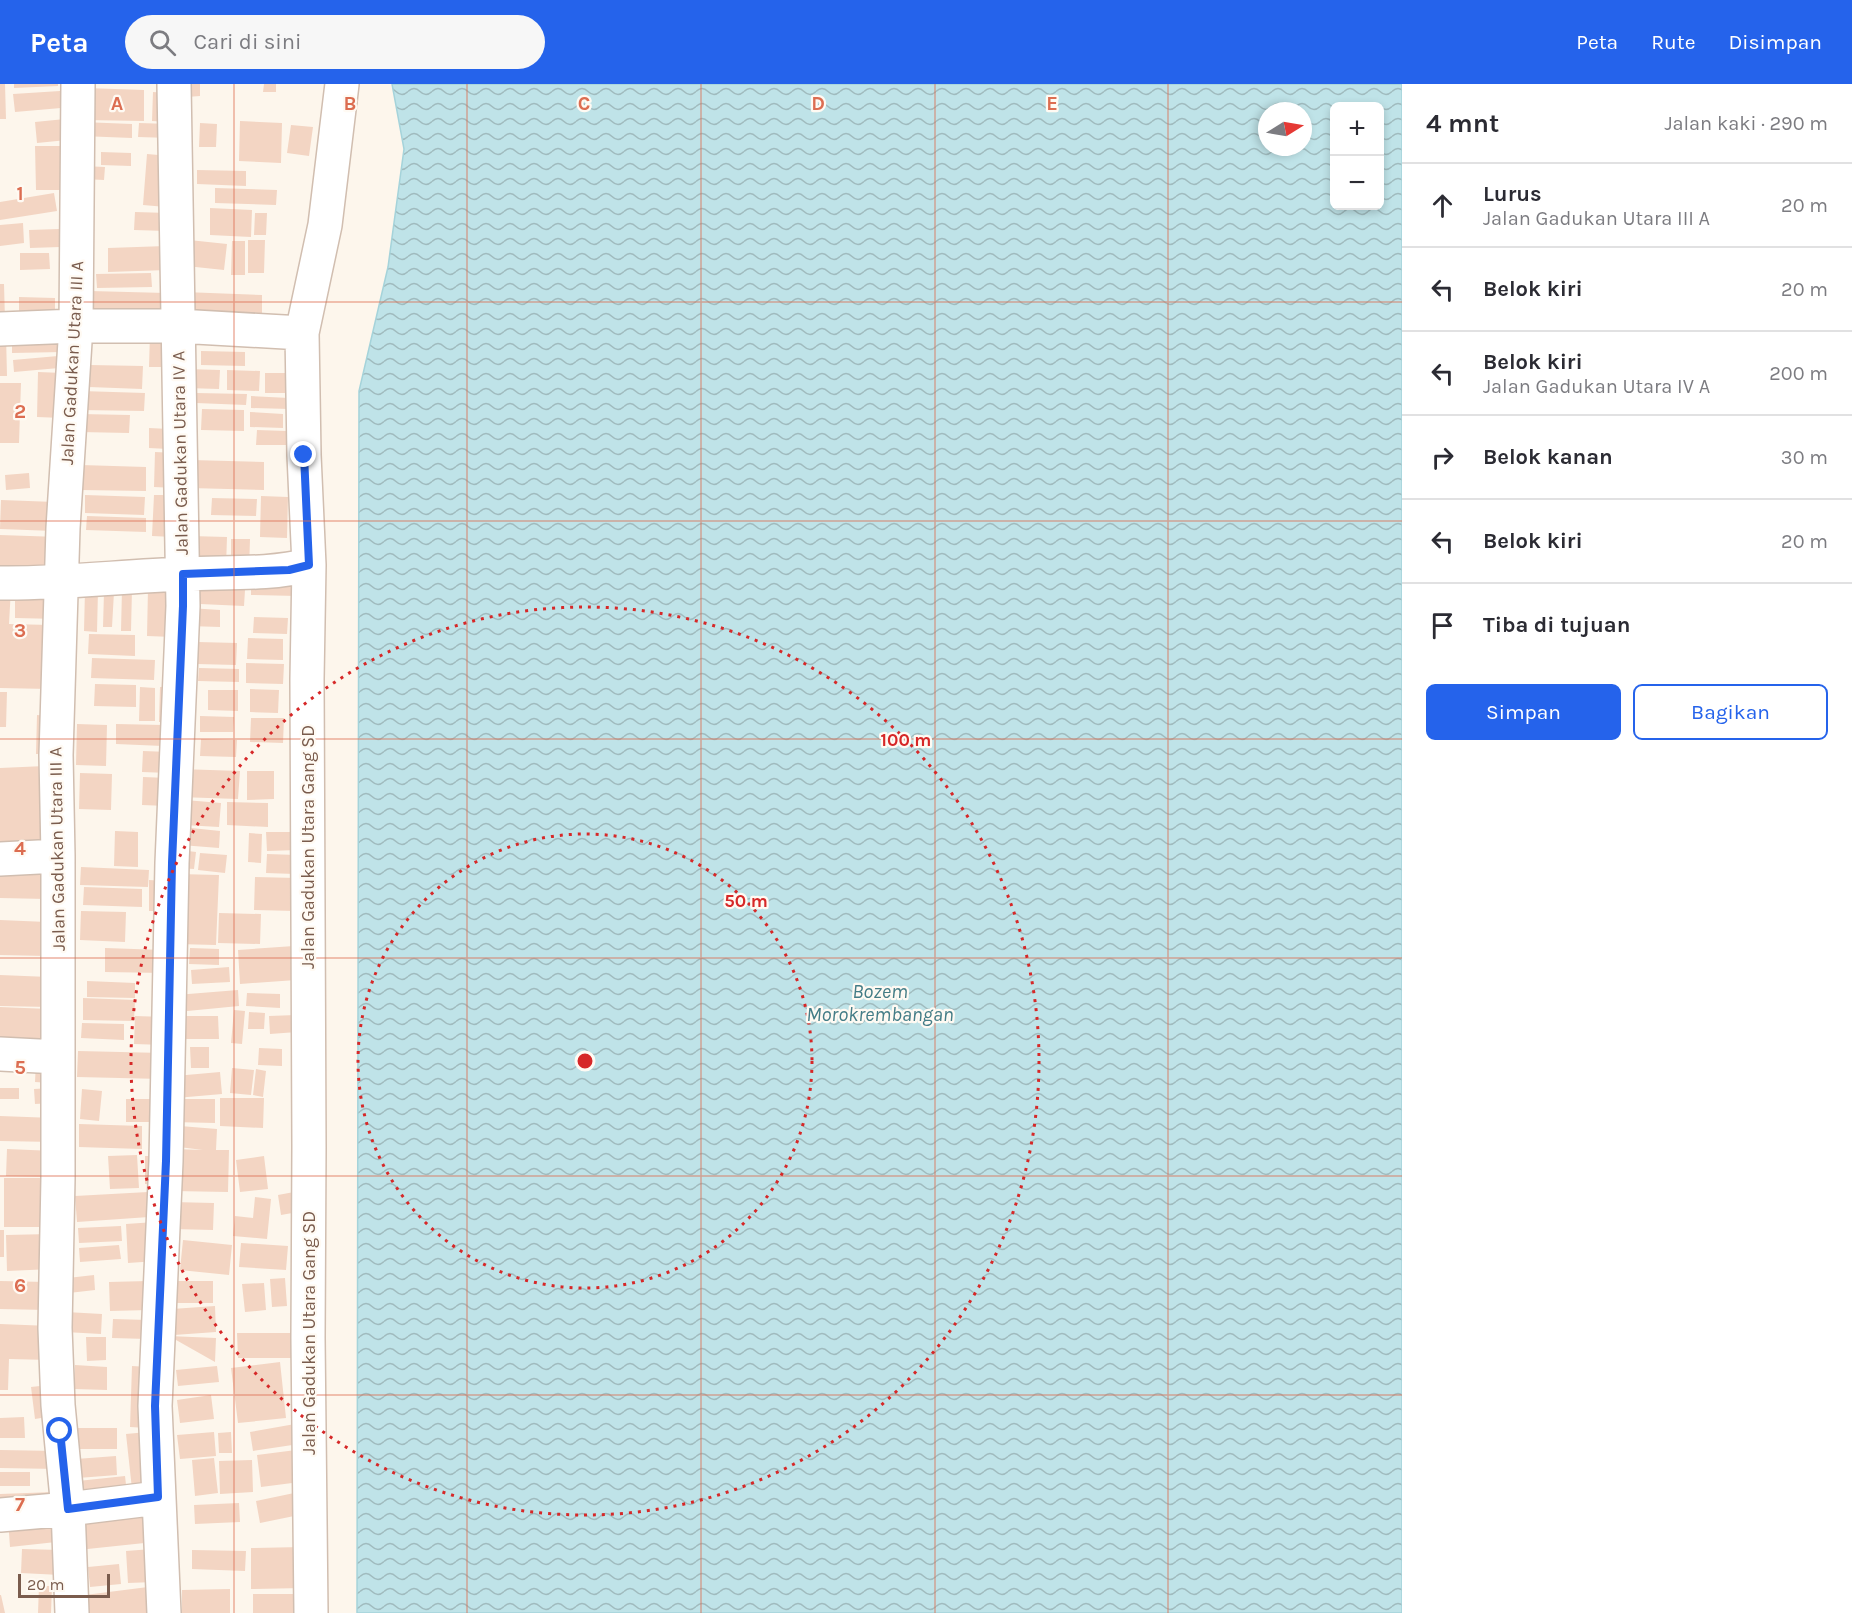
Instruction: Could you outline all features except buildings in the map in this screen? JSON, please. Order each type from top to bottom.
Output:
[{"type":"street","name":"Jalan Gadukan Utara III A","points":[[72,1613],[68,1509],[59,1422],[55,1328],[58,1057],[56,756],[61,581],[76,326],[78,84]]},
{"type":"street","name":"Jalan Gadukan Utara IV A","points":[[164,1613],[158,1497],[156,1389],[166,1161],[172,863],[183,606],[174,84]]},
{"type":"street","name":"Jalan Gadukan Utara Gang SD","points":[[311,1613],[308,1338],[307,680],[309,565],[302,333],[325,225],[342,84]]},
{"type":"street","points":[[0,329],[178,326],[302,333]]},
{"type":"street","points":[[0,583],[37,584],[183,574],[289,570],[309,565]]},
{"type":"street","points":[[0,859],[58,856]]},
{"type":"street","points":[[0,1054],[58,1057]]},
{"type":"street","points":[[0,1515],[158,1497]]},
{"type":"water","name":"Bozem Morokrembangan","points":[[392,84],[1402,84],[1402,1613],[357,1613],[359,391],[388,267],[404,149]]},
{"type":"route","points":[[60,1431],[68,1509],[158,1497],[155,1406],[166,1161],[172,863],[183,574],[289,570],[309,565],[304,455]]}]
